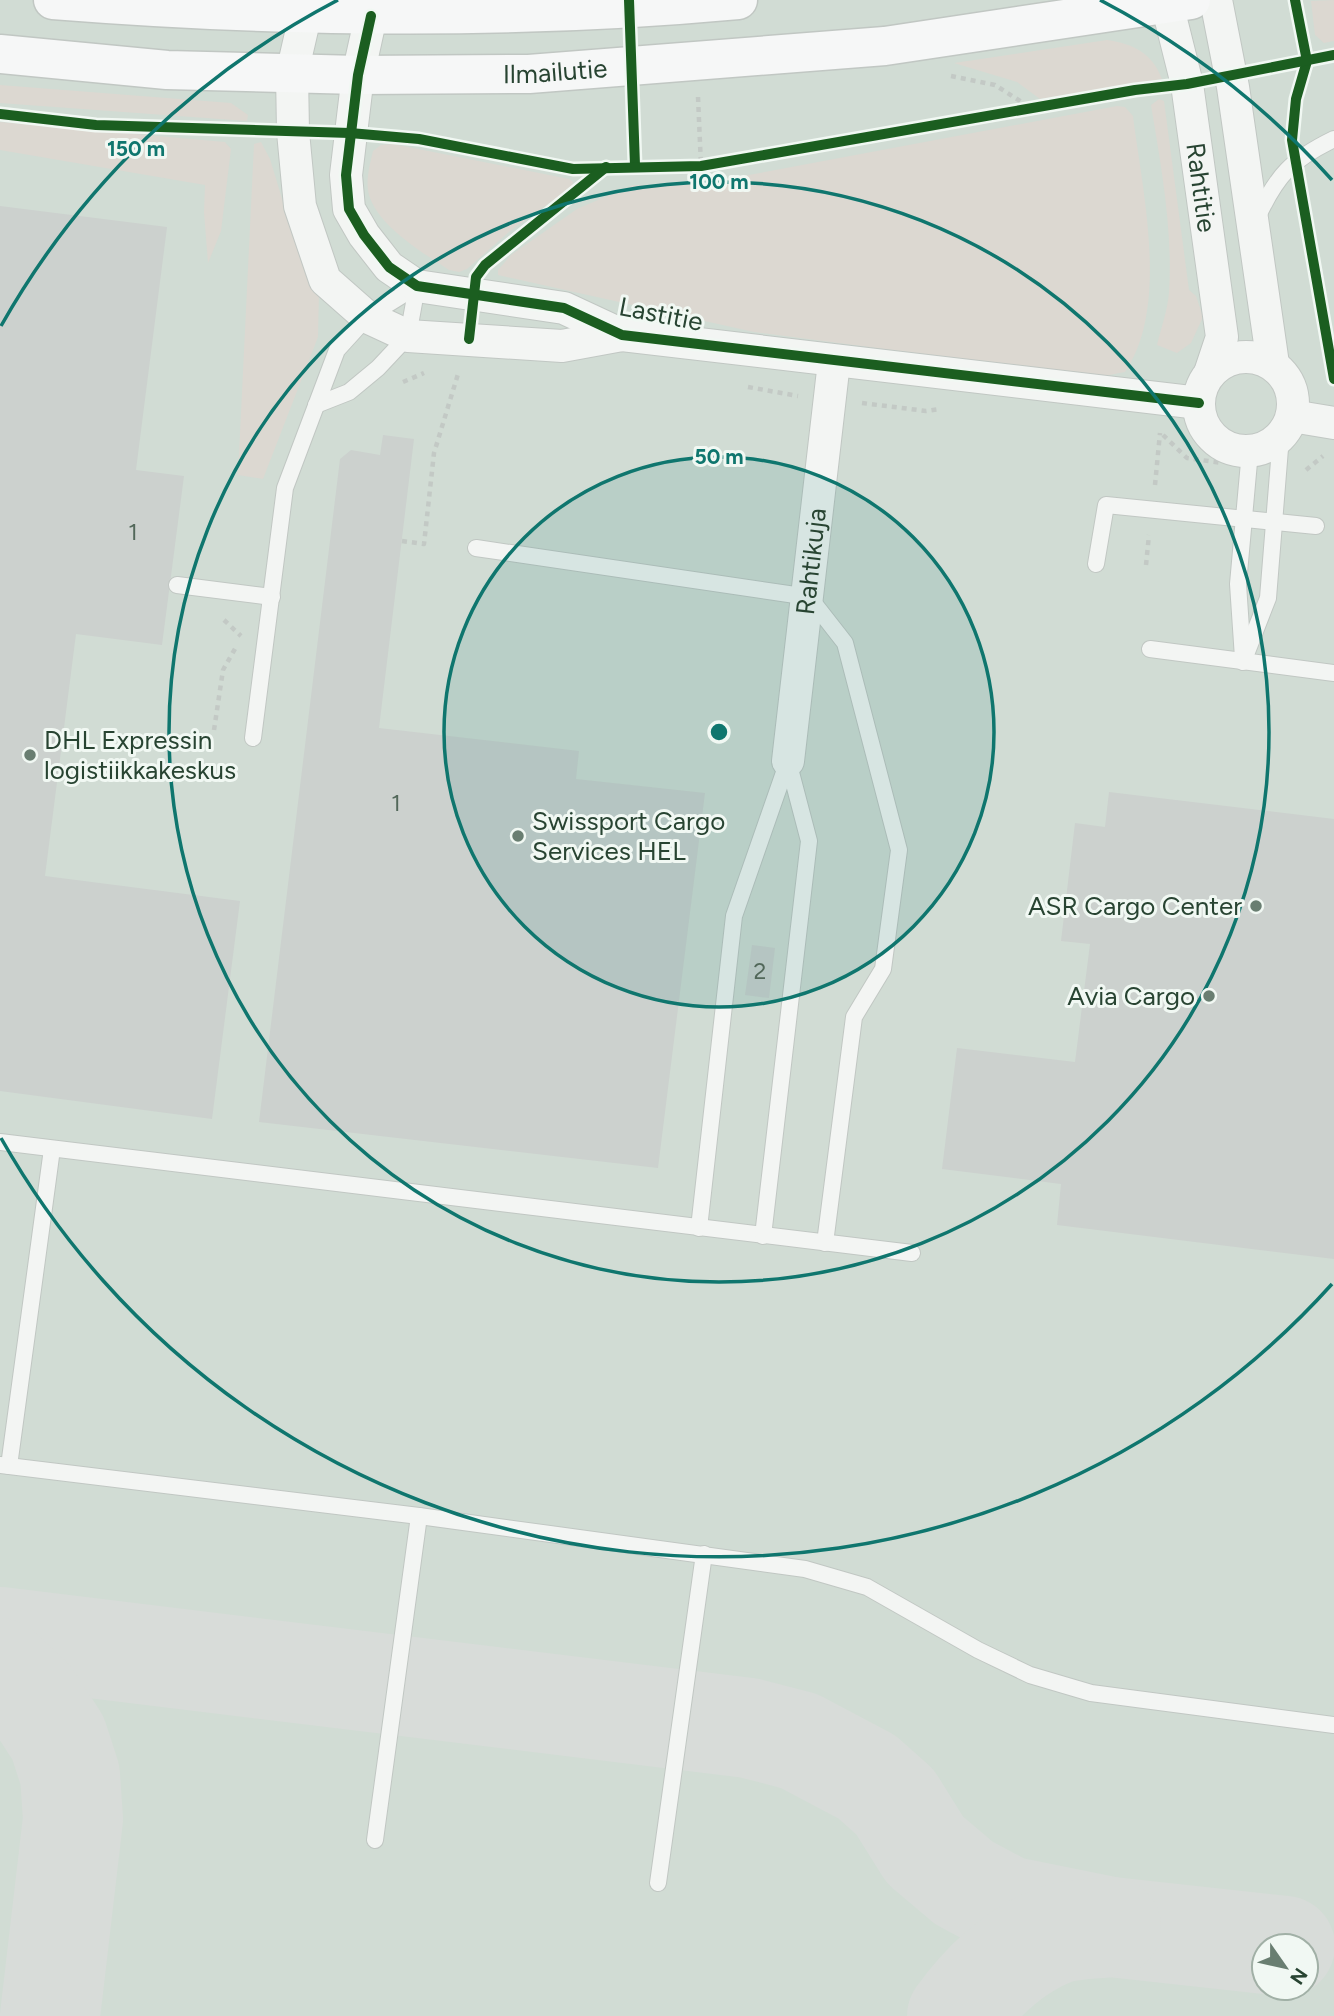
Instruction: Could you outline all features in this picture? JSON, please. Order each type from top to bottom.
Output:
[{"type":"main road","points":[[53,0],[178,10],[307,6],[528,13],[738,0]]},
{"type":"main road","name":"Ilmailutie","points":[[0,54],[167,70],[358,75],[529,74],[885,46],[1174,2]]},
{"type":"street","name":"Rahtitie","points":[[1216,0],[1233,87],[1251,229],[1273,364],[1288,382],[1294,404],[1286,426]]},
{"type":"street","name":"Rahtitie","points":[[1174,2],[1222,337],[1210,373],[1204,382],[1199,403]]},
{"type":"street","name":"Lastitie","points":[[307,6],[292,73],[293,132],[300,206],[309,239],[326,280],[367,317],[408,336],[562,346],[622,335],[1199,403]]},
{"type":"street","name":"Lastitie","points":[[372,8],[358,75],[346,175],[349,209],[363,235],[388,267],[417,286],[564,308],[622,335]]},
{"type":"street","points":[[1210,373],[1227,360],[1238,357],[1251,356],[1273,364]]},
{"type":"street","name":"Rahtikuja","points":[[788,761],[834,362]]},
{"type":"street","points":[[1199,403],[1203,424],[1217,441],[1249,459],[1286,426],[1334,423]]},
{"type":"lane","points":[[1251,229],[1272,184],[1294,160],[1334,139]]},
{"type":"lane","points":[[253,738],[285,488],[337,350],[367,317],[417,286]]},
{"type":"lane","points":[[316,405],[349,392],[378,368],[408,336],[417,286]]},
{"type":"lane","points":[[1243,662],[1268,598],[1286,426]]},
{"type":"lane","points":[[1243,662],[1238,584],[1249,459]]},
{"type":"lane","points":[[1096,564],[1106,505],[1316,526]]},
{"type":"lane","points":[[476,548],[808,597],[845,643],[899,850],[884,969],[854,1017],[825,1242]]},
{"type":"lane","points":[[177,585],[272,597]]},
{"type":"lane","points":[[1150,649],[1334,673]]},
{"type":"lane","points":[[699,1228],[734,916],[788,761]]},
{"type":"lane","points":[[763,1236],[809,841],[788,761]]},
{"type":"lane","points":[[0,1142],[912,1253]]},
{"type":"lane","points":[[52,1149],[4,1465],[704,1553],[805,1569],[867,1587],[978,1650],[1030,1675],[1091,1693],[1334,1725]]},
{"type":"lane","points":[[375,1840],[419,1516]]},
{"type":"lane","points":[[657,1883],[704,1553]]},
{"type":"path","points":[[942,74],[995,85],[1031,108]]},
{"type":"path","points":[[698,93],[696,166],[715,164]]},
{"type":"path","points":[[1017,110],[1044,105]]},
{"type":"path","points":[[402,541],[424,544],[434,453],[460,367],[450,368]]},
{"type":"path","points":[[391,386],[430,371]]},
{"type":"path","points":[[745,386],[757,391],[926,411],[947,408]]},
{"type":"path","points":[[1147,430],[1168,439],[1187,458],[1249,459]]},
{"type":"path","points":[[1280,470],[1303,473],[1311,463],[1329,453]]},
{"type":"path","points":[[214,730],[223,670],[242,637],[223,620]]},
{"type":"shaded area","points":[[0,0],[1334,0],[1334,2016],[0,2016]]},
{"type":"shaded area","points":[[1334,0],[1334,41],[1324,43],[1315,35],[1311,1]]},
{"type":"shaded area","points":[[1107,40],[1141,51],[1153,62],[1162,79],[1040,99],[1017,82],[954,63]]},
{"type":"shaded area","points":[[0,85],[231,103],[248,115],[247,121],[0,103]]},
{"type":"shaded area","points":[[1159,99],[1164,101],[1189,290],[1196,296],[1203,317],[1191,343],[1177,353],[1157,345],[1167,305],[1170,268],[1165,198],[1151,105]]},
{"type":"shaded area","points":[[1117,106],[1125,107],[1133,116],[1149,247],[1150,282],[1146,315],[1139,345],[1125,372],[1099,377],[754,332],[498,275],[498,270],[511,255],[577,209],[633,185],[674,185],[738,177]]},
{"type":"shaded area","points":[[0,122],[225,142],[231,149],[221,231],[208,263],[205,185],[0,150]]},
{"type":"shaded area","points":[[261,142],[270,159],[290,225],[319,291],[318,337],[263,479],[238,475],[254,144]]},
{"type":"shaded area","points":[[393,144],[569,179],[573,182],[572,187],[510,231],[467,269],[459,272],[449,270],[392,228],[374,207],[368,190],[373,151],[381,145]]},
{"type":"building","name":"DHL Expressin logistiikkakeskus","points":[[0,206],[167,227],[136,470],[184,476],[162,645],[76,634],[45,876],[240,901],[212,1119],[0,1091]]},
{"type":"building","points":[[383,435],[414,439],[379,728],[579,751],[576,779],[705,793],[658,1168],[259,1122],[340,459],[351,450],[380,455]]},
{"type":"building","name":"Avia Cargo","points":[[1109,792],[1334,819],[1334,1259],[1057,1225],[1061,1184],[942,1169],[957,1048],[1075,1062],[1090,944],[1061,941],[1075,823],[1105,827]]},
{"type":"building","points":[[752,945],[775,948],[769,998],[745,995]]},
{"type":"taxiway","points":[[0,1637],[749,1728],[799,1741],[867,1777],[895,1802],[925,1850],[964,1883],[1007,1906],[1111,1927],[1250,1942]]},
{"type":"taxiway","points":[[0,1668],[32,1698],[58,1738],[70,1775],[73,1819],[50,2016]]},
{"type":"taxiway","points":[[957,2016],[989,1978],[1027,1948],[1063,1932],[1111,1927]]},
{"type":"cycle path","points":[[629,0],[635,165]]},
{"type":"cycle path","points":[[1295,0],[1307,61],[1296,99],[1292,140],[1334,379]]},
{"type":"cycle path","points":[[371,16],[358,75],[346,175],[349,209],[364,235],[389,267],[417,286],[564,308],[622,335],[1199,403]]},
{"type":"cycle path","points":[[0,114],[96,125],[350,133],[419,139],[573,169],[701,166],[1135,90],[1187,84],[1334,55]]},
{"type":"cycle path","points":[[469,339],[476,277],[485,265],[606,167]]},
{"type":"place","name":"DHL Expressin logistiikkakeskus","points":[[30,755]]},
{"type":"place","name":"Swissport Cargo Services HEL","points":[[518,836]]},
{"type":"place","name":"ASR Cargo Center","points":[[1256,906]]},
{"type":"place","name":"Avia Cargo","points":[[1209,996]]}]
